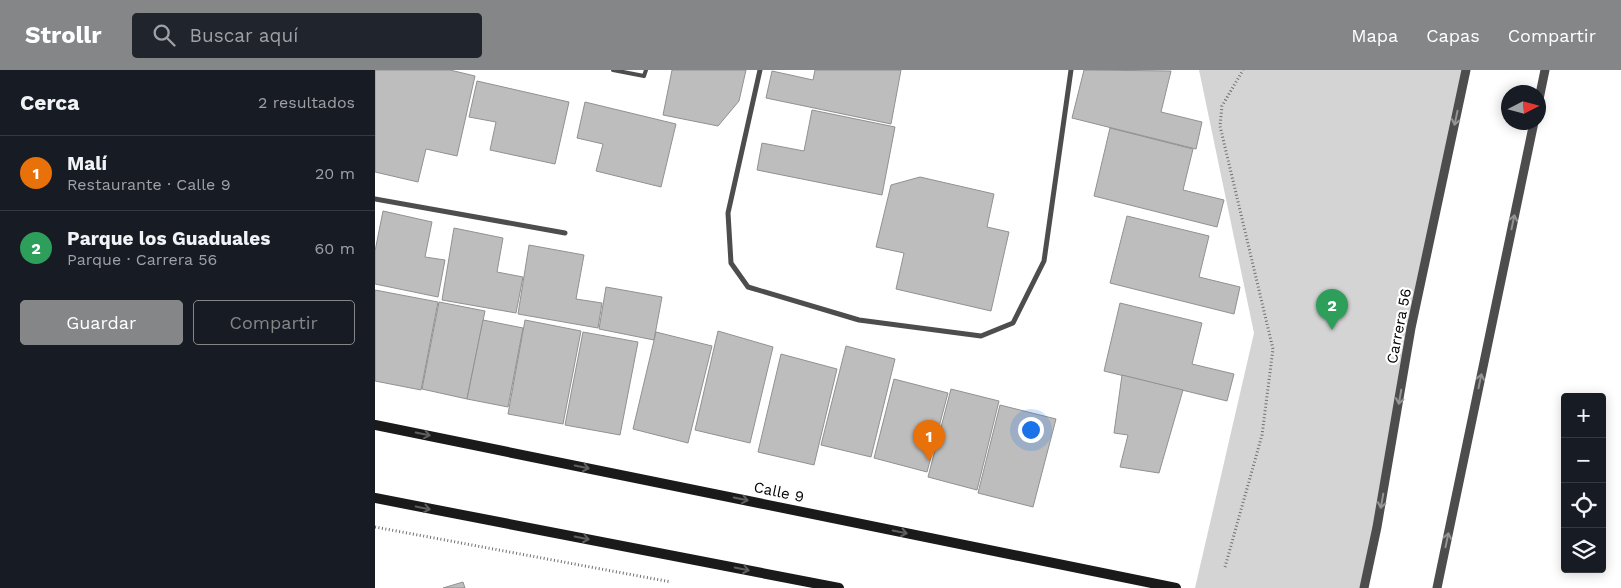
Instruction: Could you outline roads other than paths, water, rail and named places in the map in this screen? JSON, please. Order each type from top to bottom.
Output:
[{"type":"main road","name":"Calle 9","points":[[375,424],[1176,588]]},
{"type":"main road","points":[[377,497],[839,588]]},
{"type":"street","points":[[760,70],[728,213],[731,263],[748,287],[859,320],[981,336],[1013,323],[1044,261],[1071,70]]},
{"type":"street","name":"Carrera 56","points":[[1364,588],[1377,528],[1411,328],[1466,70]]},
{"type":"street","points":[[1542,85],[1545,70]]},
{"type":"street","points":[[1437,588],[1532,130]]},
{"type":"street","points":[[375,199],[565,233]]},
{"type":"lane","points":[[613,70],[644,76],[645,70]]},
{"type":"place","name":"Parque los Guaduales","points":[[1332,330]]},
{"type":"place","name":"Malí","points":[[929,461]]}]
